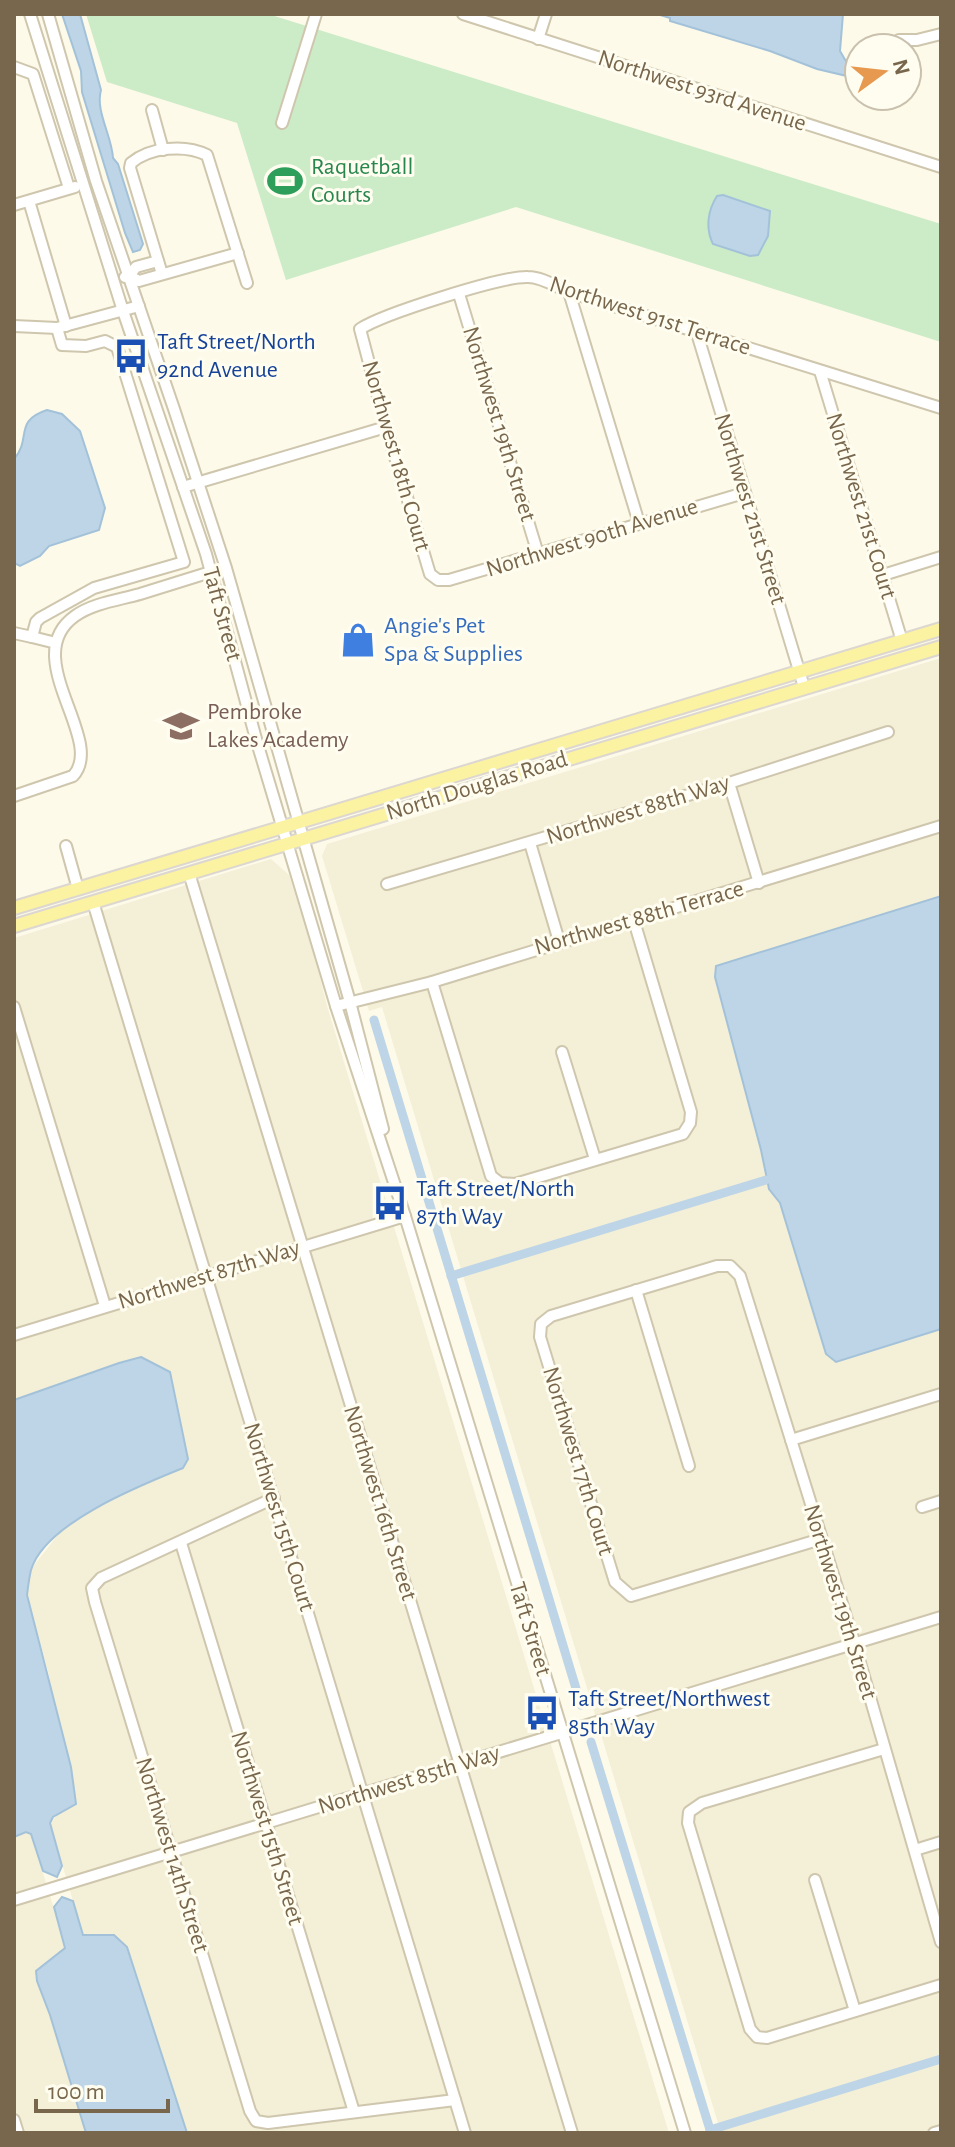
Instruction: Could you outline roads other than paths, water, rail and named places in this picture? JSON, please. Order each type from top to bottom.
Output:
[{"type":"main road","name":"North Douglas Road","points":[[14,908],[941,629]]},
{"type":"main road","name":"North Douglas Road","points":[[14,926],[941,647]]},
{"type":"main road","points":[[99,900],[126,883],[163,872],[172,860]]},
{"type":"street","name":"Taft Street","points":[[30,14],[113,281],[211,572],[336,1006],[405,1216],[685,2133]]},
{"type":"street","name":"Taft Street","points":[[48,14],[96,181],[226,568],[350,1002],[405,1216]]},
{"type":"street","points":[[282,123],[316,14]]},
{"type":"street","name":"Northwest 93rd Avenue","points":[[463,14],[941,167]]},
{"type":"street","points":[[538,39],[546,14]]},
{"type":"street","points":[[14,67],[33,74],[69,188]]},
{"type":"street","points":[[152,110],[163,150]]},
{"type":"street","points":[[162,274],[130,168],[138,157],[180,147],[207,155],[247,283]]},
{"type":"street","points":[[14,205],[96,181]]},
{"type":"street","points":[[29,201],[62,327],[62,345],[86,346],[105,341],[117,347],[184,562],[81,593],[36,622],[32,637]]},
{"type":"street","points":[[129,276],[139,281],[238,253]]},
{"type":"street","points":[[113,281],[129,276],[136,267],[158,261]]},
{"type":"street","name":"Northwest 91st Terrace","points":[[360,329],[373,320],[459,294],[534,277],[569,292],[941,408]]},
{"type":"street","points":[[569,292],[639,523]]},
{"type":"street","name":"Northwest 19th Street","points":[[459,294],[538,554]]},
{"type":"street","points":[[14,326],[62,327],[139,306]]},
{"type":"street","name":"Northwest 18th Court","points":[[360,329],[430,574],[438,580]]},
{"type":"street","name":"Northwest 21st Street","points":[[696,330],[804,687]]},
{"type":"street","name":"Northwest 21st Court","points":[[820,371],[902,641]]},
{"type":"street","points":[[183,487],[386,427]]},
{"type":"street","name":"Northwest 90th Avenue","points":[[438,580],[449,580],[744,493]]},
{"type":"street","points":[[883,575],[941,557]]},
{"type":"street","points":[[14,796],[66,780],[79,771],[81,753],[56,668],[56,643],[64,626],[82,611],[226,568]]},
{"type":"street","points":[[14,633],[56,643]]},
{"type":"street","name":"Northwest 88th Way","points":[[387,884],[729,783],[888,732]]},
{"type":"street","points":[[729,783],[759,883]]},
{"type":"street","name":"Northwest 88th Terrace","points":[[336,1006],[432,982],[941,826]]},
{"type":"street","points":[[530,843],[559,941]]},
{"type":"street","points":[[66,846],[78,889]]},
{"type":"street","name":"Northwest 16th Street","points":[[189,873],[572,2133]]},
{"type":"street","name":"Northwest 15th Court","points":[[99,900],[206,1277],[465,2133]]},
{"type":"street","points":[[432,982],[491,1176],[500,1183],[515,1184],[683,1134],[690,1123],[691,1112],[634,921]]},
{"type":"street","points":[[14,1007],[105,1306]]},
{"type":"street","points":[[562,1052],[595,1159]]},
{"type":"street","name":"Northwest 87th Way","points":[[14,1335],[405,1216]]},
{"type":"street","name":"Northwest 19th Street","points":[[636,1290],[717,1266],[730,1266],[740,1276],[854,1642],[941,1942]]},
{"type":"street","points":[[636,1290],[689,1466]]},
{"type":"street","name":"Northwest 17th Court","points":[[636,1290],[551,1316],[541,1324],[540,1337],[615,1582],[631,1596],[821,1539]]},
{"type":"street","points":[[791,1440],[941,1394]]},
{"type":"street","points":[[181,1543],[274,1498]]},
{"type":"street","points":[[922,1507],[941,1501]]},
{"type":"street","name":"Northwest 14th Street","points":[[181,1543],[101,1578],[92,1588],[99,1617],[250,2111],[256,2121],[268,2123],[354,2112]]},
{"type":"street","name":"Northwest 15th Street","points":[[181,1543],[354,2112]]},
{"type":"street","name":"Northwest 85th Way","points":[[14,1900],[941,1617]]},
{"type":"street","points":[[884,1749],[702,1803],[689,1812],[688,1823],[745,2014],[750,2029],[757,2037],[767,2038],[941,1985]]},
{"type":"street","points":[[915,1850],[941,1842]]},
{"type":"street","points":[[815,1880],[855,2011]]},
{"type":"street","points":[[354,2112],[455,2100]]},
{"type":"street","points":[[14,2120],[18,2133]]},
{"type":"street","points":[[934,2133],[941,2131]]},
{"type":"water","points":[[62,14],[80,14],[101,90],[100,106],[113,158],[118,164],[143,244],[140,250],[133,252],[125,233],[82,92],[81,71]]},
{"type":"water","points":[[657,14],[843,14],[840,51],[843,75],[670,21],[670,18]]},
{"type":"water","points":[[723,195],[770,211],[768,236],[758,255],[750,256],[713,244],[708,225],[711,207],[717,196]]},
{"type":"water","points":[[47,410],[62,414],[80,431],[105,508],[99,530],[49,546],[40,556],[20,566],[14,563],[14,459],[30,419]]},
{"type":"water","points":[[941,896],[941,1329],[836,1362],[826,1354],[780,1203],[769,1189],[715,977],[716,966]]},
{"type":"water","points":[[141,1357],[170,1372],[188,1459],[183,1468],[120,1495],[74,1522],[40,1553],[29,1579],[27,1595],[71,1767],[76,1804],[53,1817],[50,1823],[62,1866],[57,1877],[43,1871],[31,1834],[26,1832],[14,1837],[14,1400]]},
{"type":"water","points":[[62,1897],[73,1901],[83,1935],[114,1935],[127,1947],[187,2133],[86,2133],[37,1981],[36,1971],[65,1948],[54,1907]]},
{"type":"waterway","points":[[374,1020],[581,1705]]},
{"type":"waterway","points":[[451,1276],[766,1180]]},
{"type":"waterway","points":[[591,1742],[711,2133]]},
{"type":"waterway","points":[[710,2130],[941,2059]]},
{"type":"place","name":"Raquetball Courts","points":[[285,181]]},
{"type":"place","name":"Taft Street/North 92nd Avenue","points":[[131,356]]},
{"type":"place","name":"Angie's Pet Spa & Supplies","points":[[358,640]]},
{"type":"place","name":"Pembroke Lakes Academy","points":[[181,726]]},
{"type":"place","name":"Taft Street/North 87th Way","points":[[390,1203]]},
{"type":"place","name":"Taft Street/Northwest 85th Way","points":[[542,1713]]}]
